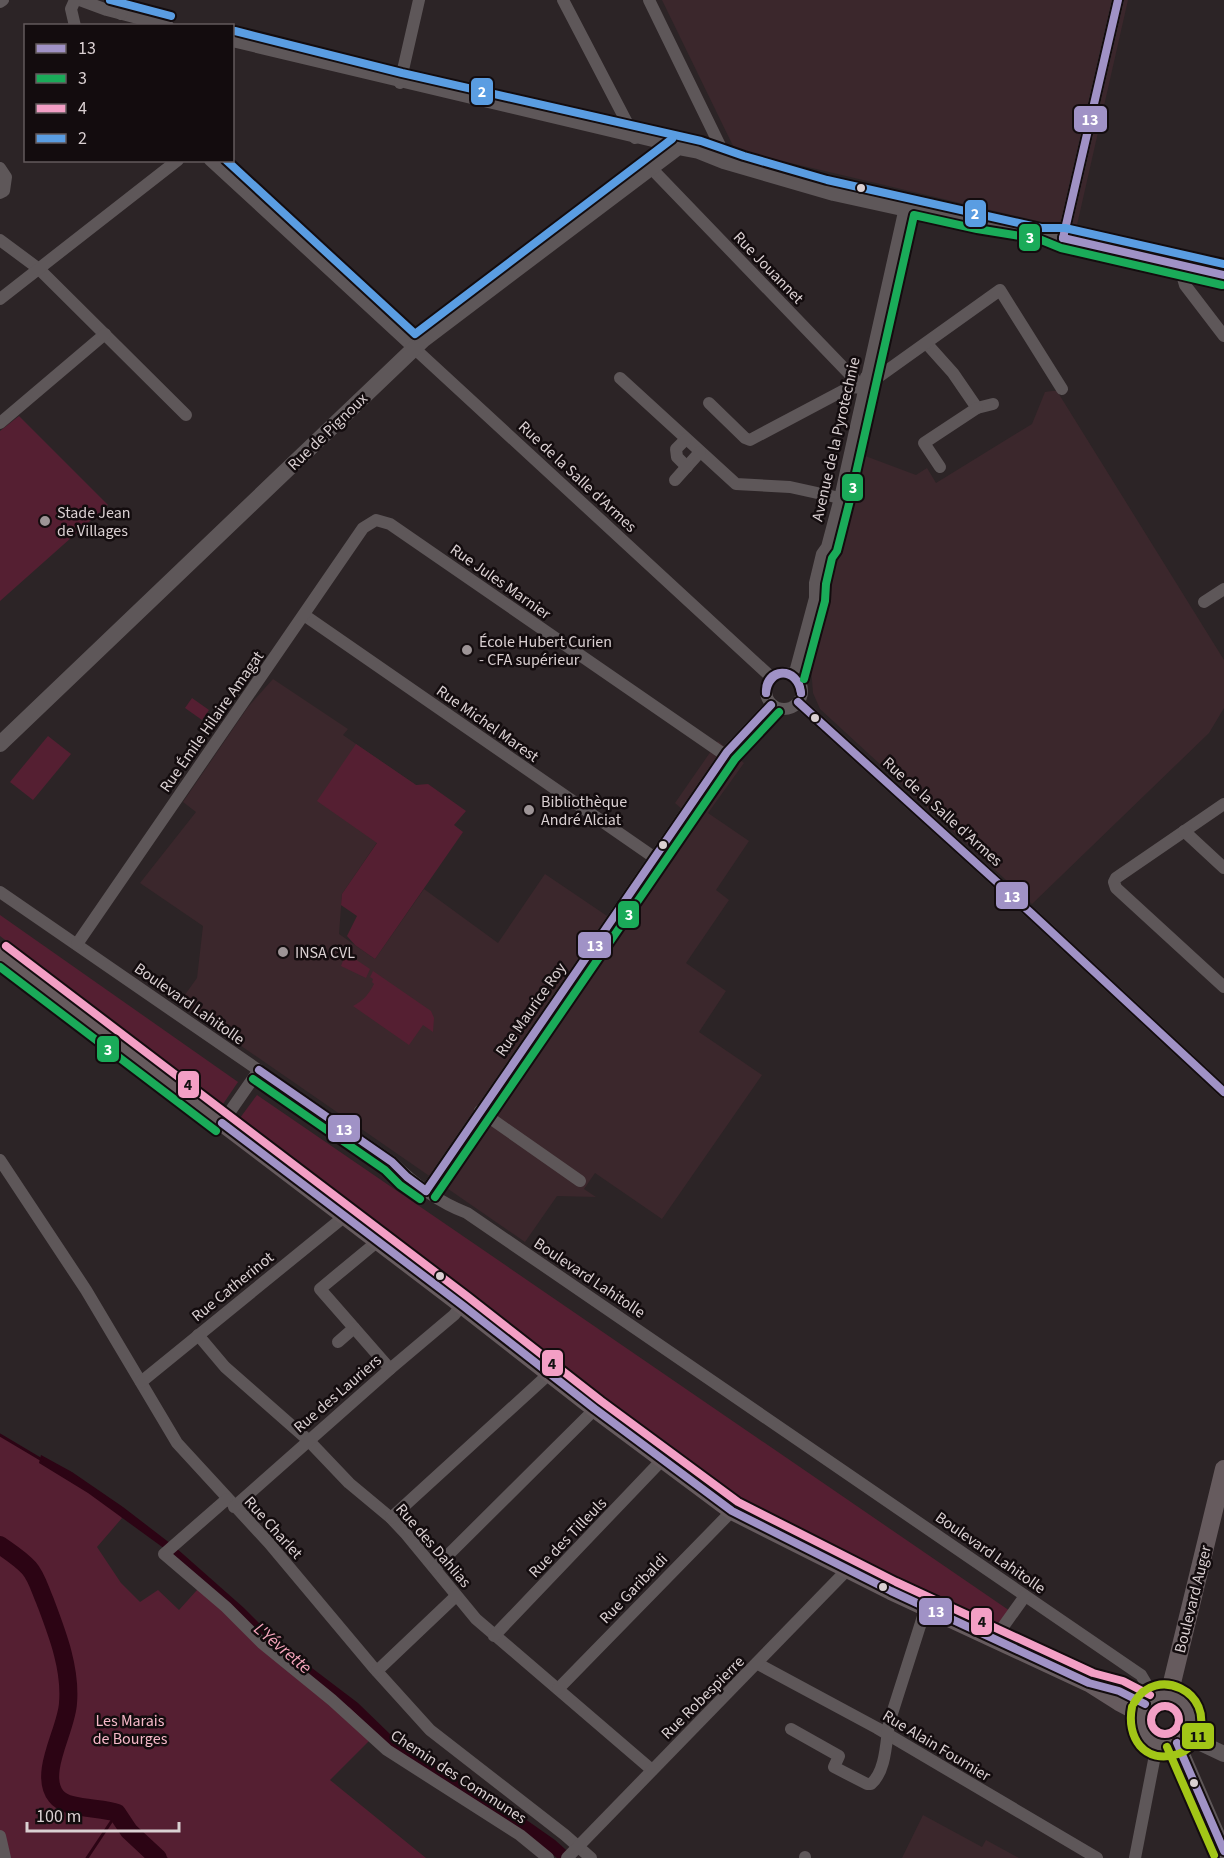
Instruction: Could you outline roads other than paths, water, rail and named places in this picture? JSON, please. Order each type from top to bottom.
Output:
[{"type":"main road","points":[[678,147],[724,157],[834,193],[906,205],[1040,238],[1063,238],[1224,275]]},
{"type":"main road","name":"Rue de Pignoux","points":[[0,744],[414,348],[678,147]]},
{"type":"main road","points":[[0,954],[662,1460],[732,1511],[926,1607],[1089,1683],[1152,1702],[1182,1701],[1187,1707],[1191,1721],[1184,1736],[1165,1746],[1157,1745],[1145,1736],[1141,1729],[1152,1702]]},
{"type":"main road","name":"Boulevard Auger","points":[[1152,1702],[1224,1469]]},
{"type":"main road","points":[[1184,1736],[1224,1748]]},
{"type":"main road","points":[[1184,1736],[1224,1754]]},
{"type":"main road","points":[[1184,1736],[1224,1851]]},
{"type":"street","points":[[75,0],[72,9],[75,24]]},
{"type":"street","points":[[80,0],[160,24]]},
{"type":"street","points":[[125,0],[126,15]]},
{"type":"street","points":[[400,82],[419,0]]},
{"type":"street","points":[[563,0],[635,138]]},
{"type":"street","points":[[649,0],[724,157]]},
{"type":"street","points":[[1063,238],[1118,0]]},
{"type":"street","points":[[234,41],[678,147]]},
{"type":"street","points":[[0,299],[175,162]]},
{"type":"street","name":"Rue de la Salle d'Armes","points":[[212,162],[771,677]]},
{"type":"street","points":[[0,168],[6,177],[4,190],[0,193]]},
{"type":"street","name":"Rue Jouannet","points":[[651,168],[864,383]]},
{"type":"street","name":"Avenue de la Pyrotechnie","points":[[794,676],[815,598],[815,583],[822,554],[827,547],[840,498],[864,383],[906,205]]},
{"type":"street","points":[[0,240],[39,269],[186,416]]},
{"type":"street","points":[[1186,266],[1183,278],[1185,285],[1224,336]]},
{"type":"street","points":[[709,403],[745,438],[750,440],[850,387],[881,375],[1000,290],[1062,389]]},
{"type":"street","points":[[0,423],[105,334]]},
{"type":"street","points":[[927,344],[954,373],[977,408]]},
{"type":"street","points":[[620,378],[736,484],[790,487],[840,498]]},
{"type":"street","points":[[940,467],[924,443],[977,408],[993,404]]},
{"type":"street","points":[[686,439],[676,449],[677,458],[687,467]]},
{"type":"street","points":[[675,480],[700,452]]},
{"type":"street","name":"Rue Émile Hilaire Amagat","points":[[77,944],[363,528],[376,520]]},
{"type":"street","name":"Rue Jules Marnier","points":[[376,520],[390,524],[725,755]]},
{"type":"street","points":[[1204,602],[1224,588]]},
{"type":"street","name":"Rue Michel Marest","points":[[304,615],[655,858]]},
{"type":"street","points":[[778,673],[794,676],[801,688],[798,702],[793,707],[785,709],[771,705],[766,696],[766,686],[771,677],[778,673]]},
{"type":"street","name":"Rue de la Salle d'Armes","points":[[798,702],[1224,1092]]},
{"type":"street","name":"Rue Maurice Roy","points":[[426,1191],[725,755],[771,705]]},
{"type":"street","points":[[1224,804],[1116,878],[1114,882],[1116,888],[1224,987]]},
{"type":"street","points":[[1184,831],[1224,868]]},
{"type":"street","name":"Boulevard Lahitolle","points":[[0,892],[392,1162],[407,1178],[449,1206],[467,1213],[1142,1675],[1152,1702]]},
{"type":"street","points":[[222,1123],[259,1070]]},
{"type":"street","points":[[480,1111],[580,1180]]},
{"type":"street","name":"Rue Charlet","points":[[0,1160],[86,1290],[177,1443],[268,1543],[430,1730],[573,1852],[591,1858]]},
{"type":"street","name":"Rue Catherinot","points":[[141,1382],[345,1216]]},
{"type":"street","points":[[378,1241],[320,1289],[390,1369]]},
{"type":"street","name":"Rue des Lauriers","points":[[168,1550],[308,1440],[454,1315],[462,1305]]},
{"type":"street","points":[[339,1342],[354,1328]]},
{"type":"street","name":"Rue des Dahlias","points":[[198,1335],[225,1367],[308,1440],[349,1483],[391,1518],[476,1619],[652,1770]]},
{"type":"street","points":[[391,1518],[550,1373]]},
{"type":"street","points":[[435,1568],[595,1409]]},
{"type":"street","name":"Rue des Tilleuls","points":[[494,1635],[662,1460]]},
{"type":"street","name":"Rue Garibaldi","points":[[558,1689],[732,1511]]},
{"type":"street","name":"Chemin des Communes","points":[[168,1550],[262,1643],[332,1700],[387,1750],[520,1835],[548,1858]]},
{"type":"street","name":"Rue Robespierre","points":[[573,1852],[848,1569]]},
{"type":"street","points":[[377,1671],[456,1596]]},
{"type":"street","points":[[995,1638],[1025,1596]]},
{"type":"street","points":[[791,1729],[838,1756],[834,1767],[867,1784],[878,1779],[887,1735],[926,1607]]},
{"type":"street","name":"Rue Alain Fournier","points":[[758,1664],[887,1735],[1097,1858]]},
{"type":"street","points":[[1135,1858],[1157,1745]]},
{"type":"street","points":[[0,1836],[5,1858]]},
{"type":"water","points":[[41,1455],[72,1472],[123,1507],[175,1547],[244,1608],[279,1643],[358,1703],[392,1736],[493,1801],[500,1804],[501,1802],[555,1840],[575,1858],[557,1858],[530,1837],[391,1747],[350,1708],[305,1675],[165,1549],[88,1493],[39,1463]]},
{"type":"water","points":[[119,1809],[139,1833],[168,1858],[160,1858],[115,1815]]},
{"type":"waterway","name":"L'Yévrette","points":[[0,1435],[42,1460]]},
{"type":"waterway","points":[[0,1545],[29,1568],[34,1575],[54,1626],[65,1664],[68,1703],[50,1775],[51,1786],[56,1796],[61,1801],[75,1806],[117,1813],[129,1831],[158,1858]]},
{"type":"waterway","points":[[87,1858],[117,1813]]},
{"type":"place","name":"Stade Jean de Villages","points":[[45,521]]},
{"type":"place","name":"École Hubert Curien - CFA supérieur","points":[[467,650]]},
{"type":"place","name":"Bibliothèque André Alciat","points":[[529,810]]},
{"type":"place","name":"INSA CVL","points":[[283,952]]},
{"type":"park label","name":"Les Marais de Bourges","points":[[130,1729]]}]
